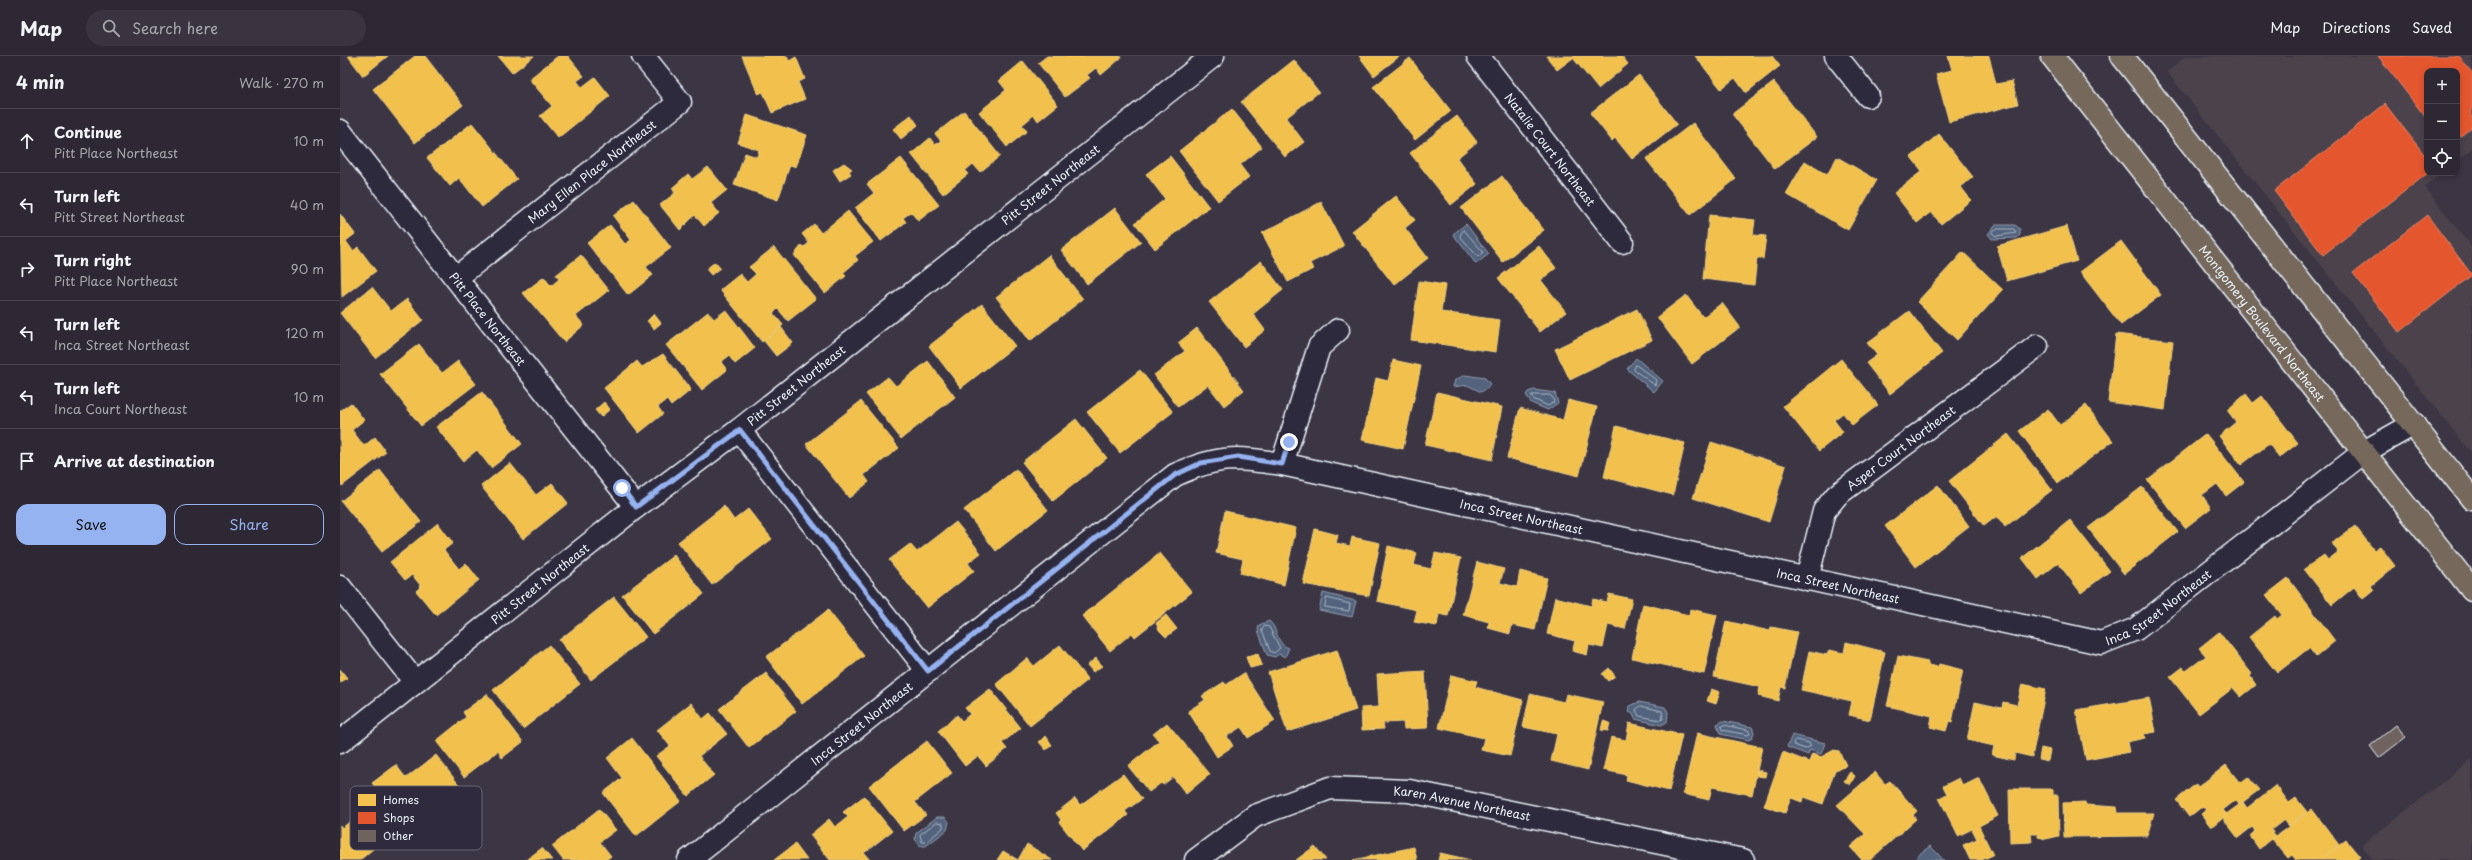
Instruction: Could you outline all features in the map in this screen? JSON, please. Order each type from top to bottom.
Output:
[{"type":"main road","name":"Montgomery Boulevard Northeast","points":[[2052,56],[2472,590]]},
{"type":"main road","points":[[2122,56],[2472,499]]},
{"type":"street","name":"Mary Ellen Place Northeast","points":[[457,277],[680,102],[643,56]]},
{"type":"street","name":"Pitt Street Northeast","points":[[340,742],[636,507],[740,430],[1213,56]]},
{"type":"street","name":"Natalie Court Northeast","points":[[1478,56],[1622,242]]},
{"type":"street","points":[[1836,56],[1868,96]]},
{"type":"street","name":"Pitt Place Northeast","points":[[340,131],[457,277],[636,507]]},
{"type":"street","points":[[1282,464],[1319,347],[1338,330]]},
{"type":"street","name":"Asper Court Northeast","points":[[1807,579],[1824,511],[1837,495],[2037,346]]},
{"type":"street","name":"Inca Street Northeast","points":[[689,860],[1175,475],[1201,463],[1238,457],[1282,464],[2101,642],[2136,629],[2364,452],[2414,424]]},
{"type":"street","points":[[740,430],[928,671]]},
{"type":"street","points":[[340,587],[415,682]]},
{"type":"street","name":"Karen Avenue Northeast","points":[[1196,860],[1255,816],[1330,788],[1409,791],[1744,860]]},
{"type":"shaded area","points":[[2186,56],[2472,56],[2472,149],[2460,159],[2460,68],[2424,68],[2424,176],[2438,176],[2425,187],[2472,248],[2472,454],[2167,72]]},
{"type":"shaded area","points":[[2472,759],[2472,860],[2373,860],[2362,845]]},
{"type":"water","points":[[1466,224],[1489,254],[1476,264],[1453,234]]},
{"type":"water","points":[[1995,225],[2015,225],[2020,229],[2020,235],[2017,238],[1992,239],[1988,234]]},
{"type":"water","points":[[1636,358],[1663,381],[1654,392],[1627,369]]},
{"type":"water","points":[[1465,375],[1485,378],[1490,384],[1488,388],[1481,392],[1467,385],[1453,387],[1455,380]]},
{"type":"water","points":[[1534,390],[1555,393],[1558,403],[1548,410],[1531,403],[1526,395],[1528,392]]},
{"type":"water","points":[[1323,593],[1356,601],[1352,617],[1319,610]]},
{"type":"water","points":[[1269,621],[1281,643],[1289,648],[1285,657],[1279,654],[1275,657],[1267,655],[1258,630],[1259,625]]},
{"type":"water","points":[[1639,702],[1665,707],[1668,712],[1667,722],[1661,725],[1635,719],[1633,714],[1629,712],[1630,706]]},
{"type":"water","points":[[1723,721],[1752,727],[1754,732],[1752,738],[1749,740],[1720,734],[1717,724]]},
{"type":"water","points":[[1792,735],[1825,743],[1821,754],[1810,750],[1808,755],[1787,747]]},
{"type":"water","points":[[937,817],[945,817],[949,822],[947,830],[926,846],[920,846],[915,839],[916,833]]},
{"type":"water","points":[[1930,846],[1944,860],[1917,860],[1917,856]]},
{"type":"building: Homes","points":[[348,56],[388,56],[363,76]]},
{"type":"building: Homes","points":[[415,56],[425,56],[463,105],[415,143],[373,89]]},
{"type":"building: Homes","points":[[498,56],[534,56],[512,73]]},
{"type":"building: Homes","points":[[558,56],[568,56],[584,76],[577,81],[582,87],[595,77],[610,96],[558,138],[540,116],[552,106],[529,79]]},
{"type":"building: Homes","points":[[742,56],[787,56],[789,61],[796,57],[805,79],[798,82],[805,99],[772,113],[763,92],[758,94]]},
{"type":"building: Homes","points":[[1047,56],[1120,56],[1121,58],[1101,75],[1096,68],[1087,75],[1090,78],[1065,97],[1038,63]]},
{"type":"building: Homes","points":[[1359,56],[1400,56],[1374,76]]},
{"type":"building: Homes","points":[[1546,56],[1622,56],[1628,64],[1598,89],[1573,58],[1557,70]]},
{"type":"building: Homes","points":[[1695,56],[1772,56],[1780,66],[1746,93],[1735,78],[1721,89]]},
{"type":"building: Homes","points":[[1948,56],[1989,56],[1996,84],[2012,81],[2018,104],[1949,122],[1936,74],[1952,70]]},
{"type":"building: Homes","points":[[1410,58],[1451,111],[1415,140],[1373,87]]},
{"type":"building: Homes","points":[[1294,60],[1319,92],[1286,118],[1304,142],[1285,157],[1241,102]]},
{"type":"building: Homes","points":[[1023,61],[1058,105],[1038,121],[1034,115],[1022,125],[1027,131],[1007,147],[979,112],[1006,90],[999,81]]},
{"type":"building: Homes","points":[[1639,75],[1677,124],[1632,159],[1615,138],[1612,141],[1590,113]]},
{"type":"building: Homes","points":[[1774,82],[1817,137],[1775,169],[1732,114]]},
{"type":"building: Homes","points":[[1232,109],[1262,147],[1240,165],[1249,177],[1218,201],[1179,151]]},
{"type":"building: Homes","points":[[964,111],[1000,156],[980,172],[973,164],[965,171],[968,174],[943,194],[911,154],[930,138],[935,145],[941,141],[935,134]]},
{"type":"building: Homes","points":[[747,115],[807,135],[796,167],[790,165],[778,200],[734,185],[745,153],[757,157],[759,150],[738,143]]},
{"type":"building: Homes","points":[[911,115],[918,125],[901,139],[893,129]]},
{"type":"building: Homes","points":[[1457,116],[1477,142],[1457,158],[1477,184],[1451,205],[1410,153]]},
{"type":"building: Homes","points":[[472,123],[517,179],[482,207],[459,178],[450,186],[427,158]]},
{"type":"building: Homes","points":[[1693,123],[1736,179],[1690,215],[1646,159]]},
{"type":"building: Homes","points":[[1939,134],[1973,177],[1961,187],[1971,200],[1941,224],[1931,212],[1917,223],[1894,193],[1922,171],[1911,157]]},
{"type":"building: Homes","points":[[1170,156],[1209,207],[1155,249],[1135,223],[1165,199],[1146,174]]},
{"type":"building: Homes","points":[[1837,157],[1877,180],[1848,230],[1786,194],[1805,161],[1827,175]]},
{"type":"building: Homes","points":[[901,158],[939,205],[918,221],[911,212],[903,218],[906,222],[881,241],[855,208],[874,193],[867,184]]},
{"type":"building: Homes","points":[[844,163],[852,169],[849,171],[851,174],[840,181],[833,170]]},
{"type":"building: Homes","points":[[708,167],[727,190],[711,203],[719,213],[704,226],[695,215],[680,230],[660,205],[675,193],[672,188],[688,174],[692,179]]},
{"type":"building: Homes","points":[[1502,176],[1544,230],[1503,262],[1461,208]]},
{"type":"building: Homes","points":[[1396,196],[1415,220],[1405,228],[1428,258],[1394,285],[1352,231]]},
{"type":"building: Homes","points":[[634,200],[671,248],[646,267],[653,275],[628,295],[587,243],[610,225],[625,244],[631,240],[613,216]]},
{"type":"building: Homes","points":[[1321,202],[1344,246],[1310,263],[1313,269],[1288,282],[1262,233]]},
{"type":"building: Homes","points":[[1115,208],[1141,242],[1087,284],[1061,250]]},
{"type":"building: Homes","points":[[848,211],[873,242],[855,256],[858,260],[843,273],[846,276],[825,293],[794,255],[802,245],[804,247],[809,243],[802,234],[814,224],[821,233]]},
{"type":"building: Homes","points":[[340,214],[355,234],[346,241],[353,251],[358,247],[376,271],[342,297]]},
{"type":"building: Homes","points":[[1709,215],[1755,220],[1753,235],[1766,236],[1763,259],[1757,258],[1754,285],[1703,279]]},
{"type":"building: Homes","points":[[2067,226],[2077,261],[2007,281],[1997,246]]},
{"type":"building: Homes","points":[[2121,241],[2161,295],[2121,325],[2080,272]]},
{"type":"building: Homes","points":[[1539,246],[1556,268],[1541,280],[1566,312],[1540,332],[1498,278]]},
{"type":"building: Homes","points":[[774,247],[816,299],[788,321],[778,309],[773,313],[783,325],[762,342],[720,290],[740,274],[747,282],[756,274],[749,267]]},
{"type":"building: Homes","points":[[1963,252],[2003,290],[1957,340],[1917,302]]},
{"type":"building: Homes","points":[[581,255],[609,290],[576,316],[584,325],[564,342],[523,293],[544,277],[551,286],[559,279],[556,275]]},
{"type":"building: Homes","points":[[1049,255],[1083,299],[1030,341],[996,297]]},
{"type":"building: Homes","points":[[1261,261],[1283,290],[1253,314],[1265,330],[1244,347],[1209,302]]},
{"type":"building: Homes","points":[[715,262],[720,268],[711,275],[706,269]]},
{"type":"building: Homes","points":[[1419,281],[1445,285],[1441,312],[1500,320],[1496,352],[1411,340]]},
{"type":"building: Homes","points":[[372,287],[391,311],[407,299],[423,320],[375,358],[340,313]]},
{"type":"building: Homes","points":[[1686,295],[1703,317],[1722,303],[1740,327],[1692,364],[1657,317]]},
{"type":"building: Homes","points":[[982,304],[1015,346],[961,388],[929,346]]},
{"type":"building: Homes","points":[[1637,309],[1652,340],[1570,380],[1555,349]]},
{"type":"building: Homes","points":[[726,310],[755,348],[735,364],[729,356],[721,362],[727,370],[702,390],[666,345],[708,312],[714,319]]},
{"type":"building: Homes","points":[[1909,311],[1942,353],[1890,394],[1866,363],[1877,355],[1867,343]]},
{"type":"building: Homes","points":[[654,314],[661,323],[654,329],[647,321]]},
{"type":"building: Homes","points":[[781,327],[793,343],[776,356],[764,341]]},
{"type":"building: Homes","points":[[1197,328],[1244,390],[1224,406],[1208,385],[1178,407],[1154,375],[1185,351],[1178,343]]},
{"type":"building: Homes","points":[[2116,334],[2173,341],[2165,410],[2108,402]]},
{"type":"building: Homes","points":[[419,344],[442,373],[458,361],[476,384],[421,426],[380,374]]},
{"type":"building: Homes","points":[[663,354],[691,390],[671,406],[667,400],[658,407],[663,414],[639,433],[604,388],[637,361],[642,367]]},
{"type":"building: Homes","points":[[1841,359],[1878,405],[1852,425],[1843,413],[1834,420],[1843,432],[1819,451],[1783,406]]},
{"type":"building: Homes","points":[[1393,360],[1421,366],[1403,449],[1362,440],[1376,378],[1388,381]]},
{"type":"building: Homes","points":[[928,361],[955,397],[901,439],[866,394],[888,377],[896,386]]},
{"type":"building: Homes","points":[[1140,370],[1173,412],[1120,453],[1087,412]]},
{"type":"building: Homes","points":[[482,392],[522,444],[491,468],[477,450],[463,461],[436,427]]},
{"type":"building: Homes","points":[[1437,392],[1502,407],[1492,460],[1425,445]]},
{"type":"building: Homes","points":[[2246,394],[2253,403],[2262,396],[2298,443],[2279,458],[2269,444],[2241,465],[2219,436],[2236,422],[2227,410]]},
{"type":"building: Homes","points":[[1568,400],[1597,407],[1579,476],[1507,458],[1520,408],[1563,420]]},
{"type":"building: Homes","points":[[861,401],[899,448],[864,475],[869,482],[849,498],[806,444]]},
{"type":"building: Homes","points":[[604,402],[610,409],[601,417],[595,410]]},
{"type":"building: Homes","points":[[351,403],[364,420],[352,430],[364,446],[375,437],[386,452],[342,486],[340,483],[340,411]]},
{"type":"building: Homes","points":[[2086,405],[2113,441],[2058,483],[2019,431],[2048,409],[2060,425]]},
{"type":"building: Homes","points":[[1076,419],[1107,458],[1053,501],[1022,462]]},
{"type":"building: Homes","points":[[1616,426],[1685,443],[1673,495],[1604,477]]},
{"type":"building: Homes","points":[[2008,434],[2052,490],[2005,527],[1997,516],[1984,526],[1949,481]]},
{"type":"building: Homes","points":[[2206,434],[2244,482],[2226,496],[2217,484],[2202,495],[2211,508],[2185,528],[2147,480]]},
{"type":"building: Homes","points":[[1711,442],[1786,466],[1769,522],[1693,498]]},
{"type":"building: Homes","points":[[510,463],[536,495],[552,483],[568,503],[523,539],[481,486]]},
{"type":"building: Homes","points":[[1016,469],[1048,510],[996,551],[964,510]]},
{"type":"building: Homes","points":[[380,470],[421,522],[382,552],[341,501]]},
{"type":"building: Homes","points":[[1938,485],[1969,526],[1916,567],[1885,526]]},
{"type":"building: Homes","points":[[2142,487],[2178,532],[2124,574],[2088,528]]},
{"type":"building: Homes","points":[[724,506],[734,520],[748,509],[772,539],[712,585],[678,542]]},
{"type":"building: Homes","points":[[1225,511],[1296,528],[1284,585],[1240,573],[1243,559],[1216,553]]},
{"type":"building: Homes","points":[[2070,520],[2110,571],[2081,593],[2058,563],[2038,579],[2022,558]]},
{"type":"building: Homes","points":[[956,522],[981,553],[968,563],[974,571],[927,608],[889,560],[910,544],[917,552]]},
{"type":"building: Homes","points":[[438,523],[453,543],[444,550],[459,569],[466,563],[479,580],[436,615],[416,591],[421,586],[412,575],[405,580],[390,562]]},
{"type":"building: Homes","points":[[2355,526],[2374,550],[2380,546],[2395,566],[2371,586],[2374,590],[2363,599],[2354,587],[2332,605],[2304,569],[2324,555],[2328,560],[2338,552],[2332,543]]},
{"type":"building: Homes","points":[[1315,529],[1338,535],[1336,543],[1350,546],[1352,537],[1380,543],[1369,596],[1303,584]]},
{"type":"building: Homes","points":[[1388,546],[1417,553],[1414,565],[1431,569],[1435,553],[1461,558],[1448,616],[1439,614],[1437,626],[1414,622],[1417,610],[1377,601]]},
{"type":"building: Homes","points":[[1160,553],[1192,592],[1135,637],[1132,633],[1110,651],[1082,616]]},
{"type":"building: Homes","points":[[674,555],[704,594],[653,634],[622,595]]},
{"type":"building: Homes","points":[[1477,562],[1504,569],[1500,583],[1517,587],[1520,571],[1547,578],[1535,630],[1512,625],[1510,634],[1488,628],[1489,622],[1463,615]]},
{"type":"building: Homes","points":[[2288,578],[2335,641],[2316,657],[2309,648],[2277,673],[2249,637],[2275,616],[2277,619],[2282,615],[2266,595]]},
{"type":"building: Homes","points":[[1609,594],[1632,599],[1625,629],[1608,625],[1603,648],[1589,645],[1587,655],[1572,651],[1575,641],[1547,634],[1555,597],[1591,606],[1593,599],[1607,602]]},
{"type":"building: Homes","points":[[614,597],[646,637],[591,680],[559,640]]},
{"type":"building: Homes","points":[[1643,604],[1689,615],[1690,609],[1717,615],[1704,674],[1632,658]]},
{"type":"building: Homes","points":[[828,610],[864,656],[802,704],[766,657]]},
{"type":"building: Homes","points":[[1166,615],[1177,629],[1166,637],[1159,630],[1156,623]]},
{"type":"building: Homes","points":[[1726,621],[1770,631],[1771,627],[1797,632],[1785,688],[1781,687],[1778,701],[1758,696],[1760,687],[1714,677]]},
{"type":"building: Homes","points":[[2219,632],[2252,674],[2250,676],[2256,685],[2241,697],[2233,688],[2199,714],[2170,677],[2183,667],[2186,671],[2206,656],[2199,648]]},
{"type":"building: Homes","points":[[1846,642],[1885,652],[1870,720],[1849,715],[1852,701],[1801,690],[1809,651],[1827,655],[1829,650],[1844,653]]},
{"type":"building: Homes","points":[[549,645],[580,684],[523,729],[493,690]]},
{"type":"building: Homes","points":[[1060,645],[1088,680],[1030,726],[996,684],[1027,658],[1034,666]]},
{"type":"building: Homes","points":[[1337,650],[1356,710],[1287,732],[1268,672]]},
{"type":"building: Homes","points":[[1258,654],[1262,665],[1250,668],[1246,657]]},
{"type":"building: Homes","points":[[1898,656],[1928,662],[1928,665],[1938,667],[1939,664],[1963,670],[1952,722],[1949,721],[1946,731],[1930,727],[1932,716],[1887,706]]},
{"type":"building: Homes","points":[[1096,658],[1102,666],[1093,672],[1087,665]]},
{"type":"building: Homes","points":[[1609,668],[1615,676],[1608,681],[1602,674]]},
{"type":"building: Homes","points":[[340,669],[347,678],[340,683]]},
{"type":"building: Homes","points":[[1425,671],[1428,728],[1404,729],[1403,722],[1383,723],[1384,729],[1362,730],[1361,708],[1379,707],[1377,674]]},
{"type":"building: Homes","points":[[766,673],[796,711],[749,748],[719,709]]},
{"type":"building: Homes","points":[[1244,673],[1275,721],[1248,738],[1241,727],[1227,736],[1233,746],[1217,757],[1188,711],[1205,700],[1202,696],[1224,682],[1226,685]]},
{"type":"building: Homes","points":[[1451,675],[1477,681],[1475,687],[1523,700],[1510,756],[1481,750],[1484,738],[1439,728]]},
{"type":"building: Homes","points":[[2022,684],[2046,689],[2032,757],[2015,753],[2014,760],[1992,755],[1994,746],[1967,740],[1975,702],[2002,708],[2003,702],[2017,705]]},
{"type":"building: Homes","points":[[990,689],[1021,728],[1002,743],[1007,749],[986,766],[978,756],[965,766],[938,731],[957,715],[962,721],[970,714],[965,708]]},
{"type":"building: Homes","points":[[1711,689],[1720,692],[1716,704],[1707,701]]},
{"type":"building: Homes","points":[[487,694],[523,742],[502,758],[498,751],[464,777],[436,741],[466,717],[463,712]]},
{"type":"building: Homes","points":[[1530,694],[1564,702],[1566,694],[1603,702],[1588,770],[1551,761],[1557,734],[1523,727]]},
{"type":"building: Homes","points":[[2149,698],[2156,732],[2144,734],[2145,738],[2127,742],[2129,752],[2086,760],[2076,710]]},
{"type":"building: Homes","points":[[691,703],[703,719],[710,713],[727,734],[699,756],[714,775],[688,796],[656,756],[670,746],[657,730]]},
{"type":"building: Homes","points":[[1603,721],[1610,723],[1608,731],[1601,730]]},
{"type":"building: Homes","points":[[1167,723],[1210,774],[1186,794],[1173,777],[1163,785],[1161,783],[1149,792],[1128,766],[1159,741],[1153,734]]},
{"type":"building: Homes","points":[[1629,723],[1682,735],[1669,791],[1626,780],[1627,775],[1603,770],[1611,737],[1626,740]]},
{"type":"building: Homes","points":[[1697,733],[1762,747],[1752,795],[1712,787],[1709,800],[1683,794]]},
{"type":"building: Homes","points":[[1046,736],[1052,745],[1046,750],[1039,742]]},
{"type":"building: Homes","points":[[632,738],[681,801],[636,836],[603,793],[622,778],[607,758]]},
{"type":"building: Homes","points":[[927,741],[952,773],[915,802],[926,815],[904,831],[869,786]]},
{"type":"building: Homes","points":[[2041,748],[2050,750],[2048,761],[2039,759]]},
{"type":"building: Homes","points":[[1834,750],[1839,751],[1846,765],[1835,770],[1823,804],[1803,797],[1802,802],[1791,798],[1785,813],[1764,806],[1783,752],[1809,762],[1812,754],[1821,757]]},
{"type":"building: Homes","points":[[436,755],[460,786],[374,786],[372,783],[396,765],[406,778]]},
{"type":"building: Homes","points":[[2226,765],[2240,783],[2248,777],[2259,790],[2239,805],[2236,800],[2223,810],[2227,814],[2211,827],[2201,814],[2206,810],[2203,806],[2189,817],[2176,800],[2196,784],[2198,787]]},
{"type":"building: Homes","points":[[1757,770],[1766,772],[1765,777],[1757,776]]},
{"type":"building: Homes","points":[[1850,772],[1855,776],[1850,785],[1844,781]]},
{"type":"building: Homes","points":[[1875,772],[1885,784],[1890,781],[1917,811],[1913,815],[1916,819],[1870,860],[1862,860],[1850,847],[1865,834],[1837,805]]},
{"type":"building: Homes","points":[[1123,774],[1142,799],[1125,811],[1128,815],[1082,851],[1059,822],[1061,820],[1056,813],[1075,798],[1080,805]]},
{"type":"building: Homes","points":[[1959,778],[1963,786],[1979,778],[1998,816],[1979,826],[1993,855],[1982,860],[1970,860],[1963,845],[1977,839],[1972,829],[1958,836],[1939,798],[1947,794],[1943,786]]},
{"type":"building: Homes","points":[[2276,785],[2289,803],[2296,798],[2307,812],[2289,826],[2284,820],[2271,830],[2276,836],[2259,849],[2250,836],[2255,831],[2252,827],[2238,838],[2222,817],[2243,802],[2247,808]]},
{"type":"building: Homes","points":[[2009,789],[2053,789],[2053,795],[2058,795],[2059,836],[2046,839],[2038,837],[2038,834],[2031,834],[2032,842],[2010,843]]},
{"type":"building: Homes","points":[[864,796],[892,831],[864,853],[870,860],[830,860],[810,835],[829,819],[835,827],[848,817],[843,812]]},
{"type":"building: Homes","points":[[2085,802],[2086,805],[2117,807],[2118,813],[2154,813],[2147,836],[2064,837],[2063,803]]},
{"type":"building: Homes","points":[[599,809],[616,830],[600,842],[611,856],[606,860],[563,860],[552,846]]},
{"type":"building: Homes","points":[[2312,809],[2339,845],[2320,860],[2296,860],[2292,855],[2288,858],[2272,839]]},
{"type":"building: Homes","points":[[350,822],[350,850],[372,850],[360,860],[340,860],[340,825],[342,828]]},
{"type":"building: Homes","points":[[2346,840],[2360,857],[2356,860],[2320,860]]},
{"type":"building: Homes","points":[[795,844],[807,860],[774,860]]},
{"type":"building: Homes","points":[[1027,844],[1052,860],[1018,860]]},
{"type":"building: Homes","points":[[1315,846],[1326,860],[1296,860]]},
{"type":"building: Homes","points":[[1414,847],[1417,860],[1353,860]]},
{"type":"building: Homes","points":[[542,848],[552,860],[526,860]]},
{"type":"building: Homes","points":[[1003,851],[1018,860],[997,860]]},
{"type":"building: Homes","points":[[1440,853],[1471,860],[1438,860]]},
{"type":"building: Shops","points":[[2378,56],[2459,56],[2472,73],[2472,127],[2460,137],[2460,68],[2424,68],[2424,115]]},
{"type":"building: Shops","points":[[2385,104],[2424,154],[2424,176],[2323,255],[2274,191]]},
{"type":"building: Shops","points":[[2427,215],[2472,275],[2399,332],[2353,273]]},
{"type":"building: Other","points":[[2396,725],[2406,737],[2379,758],[2370,746]]},
{"type":"route","points":[[622,488],[636,507],[740,430],[928,671],[1175,475],[1201,463],[1238,457],[1282,464],[1289,442]]}]
